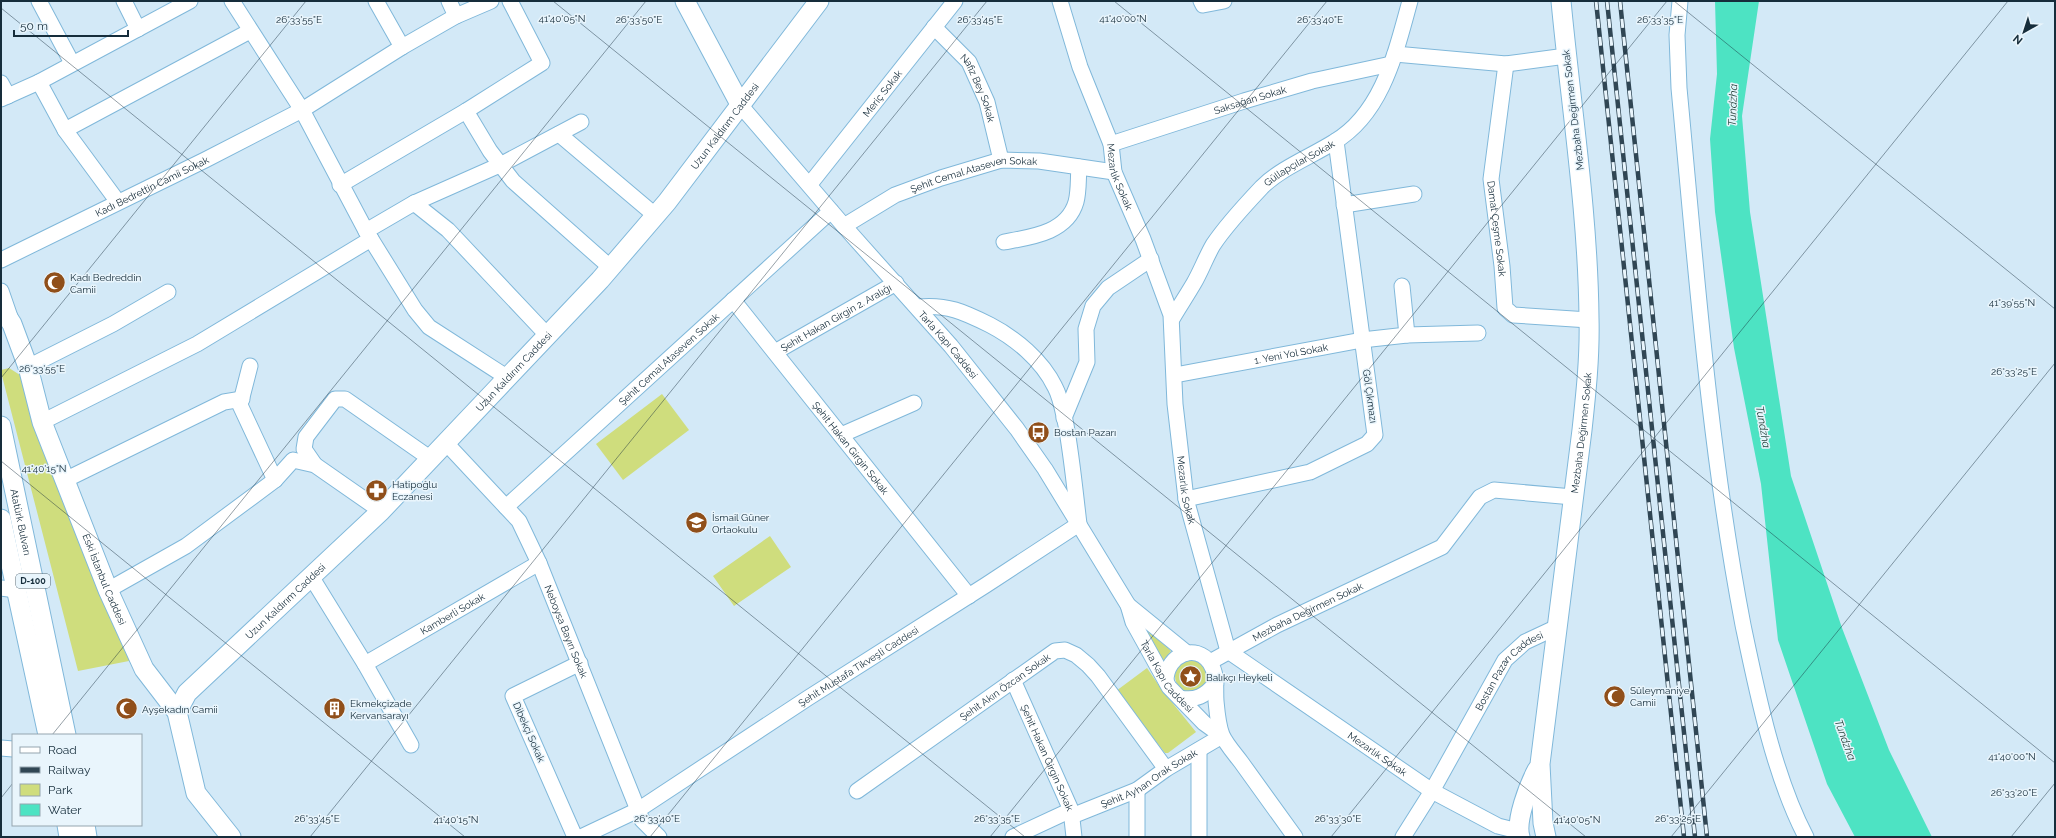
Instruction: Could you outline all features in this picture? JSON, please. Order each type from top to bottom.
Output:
[{"type":"main road","points":[[685,1],[741,106]]},
{"type":"main road","name":"Uzun Kaldırım Caddesi","points":[[177,712],[186,693],[312,578],[381,511],[611,268],[656,216],[741,106],[819,1]]},
{"type":"main road","name":"Mezbaha Değirmen Sokak","points":[[1561,1],[1581,179],[1589,320],[1587,384],[1573,497]]},
{"type":"main road","name":"Eski İstanbul Caddesi","points":[[1,307],[12,324],[28,367],[42,422],[108,590],[144,670],[177,712],[196,793],[231,837]]},
{"type":"main road","name":"Atatürk Bulvarı","points":[[1,426],[66,734]]},
{"type":"main road","name":"Bostan Pazarı Caddesi","points":[[1557,627],[1573,497]]},
{"type":"main road","name":"Atatürk Bulvarı","points":[[1,519],[8,589],[48,734]]},
{"type":"main road","points":[[1545,834],[1540,764],[1557,627]]},
{"type":"main road","points":[[1519,834],[1531,782],[1540,764]]},
{"type":"main road","points":[[1519,834],[1525,824],[1530,823],[1538,825],[1545,834]]},
{"type":"main road","points":[[67,826],[69,837]]},
{"type":"main road","points":[[85,826],[87,837]]},
{"type":"street","points":[[38,1],[72,63]]},
{"type":"street","points":[[124,1],[138,29]]},
{"type":"street","points":[[3,93],[39,82],[190,1]]},
{"type":"street","points":[[232,1],[302,110],[340,185],[368,235],[415,310],[429,327],[508,378]]},
{"type":"street","points":[[376,1],[402,47]]},
{"type":"street","points":[[449,1],[456,16]]},
{"type":"street","name":"Kadı Bedrettin Camii Sokak","points":[[1,260],[302,110],[402,47],[456,16],[491,1]]},
{"type":"street","points":[[340,185],[466,112],[542,63],[510,1]]},
{"type":"street","name":"Meriç Sokak","points":[[810,184],[955,1]]},
{"type":"street","name":"Mezarlık Sokak","points":[[1060,1],[1080,67],[1111,144],[1114,172],[1151,259],[1172,319],[1175,404],[1186,500],[1228,651],[1494,832],[1519,834]]},
{"type":"street","points":[[1201,1],[1203,5],[1224,1]]},
{"type":"street","name":"Güllapçılar Sokak","points":[[1172,319],[1193,284],[1213,245],[1242,209],[1264,185],[1301,160],[1336,141],[1356,124],[1370,108],[1393,59],[1410,1]]},
{"type":"street","points":[[1680,1],[1676,34],[1679,88],[1715,457],[1734,578],[1748,651],[1772,750],[1806,837]]},
{"type":"street","name":"Nafiz Bey Sokak","points":[[934,27],[969,62],[987,102],[1001,160]]},
{"type":"street","points":[[65,130],[250,30]]},
{"type":"street","name":"Saksağan Sokak","points":[[1111,144],[1312,81],[1393,59],[1506,64],[1566,56]]},
{"type":"street","name":"Damat Çeşme Sokak","points":[[1506,64],[1491,179],[1506,308],[1513,315],[1589,320]]},
{"type":"street","points":[[39,82],[65,130],[118,202]]},
{"type":"street","name":"Tarla Kapı Caddesi","points":[[741,106],[810,184],[844,226],[918,307],[1017,429],[1079,524],[1128,605],[1133,622],[1169,686],[1204,723],[1222,736],[1295,837]]},
{"type":"street","points":[[466,112],[490,151],[502,164],[513,181],[611,268]]},
{"type":"street","points":[[42,422],[197,344],[368,235],[414,203],[502,164],[581,122]]},
{"type":"street","points":[[559,134],[656,216]]},
{"type":"street","name":"Göl Çıkmazı","points":[[1186,500],[1310,472],[1367,444],[1375,435],[1375,422],[1362,340],[1336,141]]},
{"type":"street","name":"Şehit Cemal Ataseven Sokak","points":[[844,226],[895,195],[941,178],[1001,160],[1039,161],[1114,172]]},
{"type":"street","points":[[1004,242],[1029,238],[1057,228],[1072,212],[1076,201],[1079,167]]},
{"type":"street","points":[[1344,205],[1414,194]]},
{"type":"street","points":[[414,203],[448,230],[548,336]]},
{"type":"street","name":"Şehit Cemal Ataseven Sokak","points":[[506,506],[831,211]]},
{"type":"street","points":[[1064,418],[1087,362],[1086,329],[1093,306],[1108,288],[1126,273],[1151,259]]},
{"type":"street","name":"Şehit Hakan Girgin 2. Aralığı","points":[[775,352],[896,283]]},
{"type":"street","points":[[1402,286],[1408,335]]},
{"type":"street","points":[[1,291],[12,324]]},
{"type":"street","points":[[28,367],[113,324],[168,292]]},
{"type":"street","name":"Şehit Hakan Girgin Sokak","points":[[733,300],[969,596]]},
{"type":"street","points":[[918,307],[936,305],[965,312],[999,330],[1019,344],[1038,362],[1055,386],[1064,418],[1071,452],[1079,524]]},
{"type":"street","name":"1. Yeni Yol Sokak","points":[[1175,375],[1362,340],[1408,335],[1478,333]]},
{"type":"street","points":[[250,366],[240,404],[275,480]]},
{"type":"street","points":[[64,480],[224,402],[242,399]]},
{"type":"street","points":[[381,511],[315,465],[304,449],[306,437],[335,399],[345,399],[431,459]]},
{"type":"street","points":[[841,435],[914,403]]},
{"type":"street","name":"Neboysa Bayırı Sokak","points":[[446,443],[519,521],[539,563],[642,820],[659,837]]},
{"type":"street","points":[[108,590],[186,546],[275,480],[293,460],[315,465]]},
{"type":"street","name":"Mezbaha Değirmen Sokak","points":[[1210,662],[1277,625],[1442,547],[1480,497],[1494,490],[1573,497]]},
{"type":"street","name":"Şehit Mustafa Tikveşli Caddesi","points":[[581,837],[638,810],[808,698],[1079,524]]},
{"type":"street","name":"Kamberli Sokak","points":[[365,664],[539,563]]},
{"type":"street","points":[[312,578],[365,664],[411,745]]},
{"type":"street","name":"Tarla Kapı Caddesi","points":[[1128,605],[1187,653],[1202,656],[1210,662],[1216,673],[1216,701],[1222,736]]},
{"type":"street","name":"Bostan Pazarı Caddesi","points":[[1403,837],[1432,791],[1505,660],[1525,642],[1557,627]]},
{"type":"street","name":"Şehit Akın Özcan Sokak","points":[[857,792],[1055,651],[1065,650],[1076,655],[1098,676],[1166,769]]},
{"type":"street","points":[[1166,680],[1166,669],[1171,662],[1178,656],[1187,653]]},
{"type":"street","name":"Dibekçi Sokak","points":[[576,837],[513,696],[580,663]]},
{"type":"street","name":"Şehit Hakan Girgin Sokak","points":[[1013,680],[1072,813],[1074,837]]},
{"type":"street","points":[[1180,698],[1190,700],[1200,698],[1216,683]]},
{"type":"street","name":"Şehit Ayhan Orak Sokak","points":[[1013,837],[1072,813],[1137,790],[1166,769],[1222,736]]},
{"type":"street","points":[[1,748],[12,749]]},
{"type":"street","points":[[1199,750],[1199,837]]},
{"type":"street","points":[[1137,790],[1137,837]]},
{"type":"green space","points":[[9,368],[20,375],[134,660],[78,671],[1,372],[1,370]]},
{"type":"green space","points":[[662,394],[689,430],[623,480],[596,444]]},
{"type":"green space","points":[[770,536],[791,567],[734,606],[713,576]]},
{"type":"green space","points":[[1140,623],[1171,651],[1163,661]]},
{"type":"green space","points":[[1191,660],[1197,661],[1204,667],[1207,676],[1206,682],[1200,689],[1191,692],[1185,691],[1178,685],[1175,676],[1176,670],[1182,663]]},
{"type":"green space","points":[[1147,668],[1162,690],[1196,732],[1168,753],[1165,753],[1116,691]]},
{"type":"water","name":"Tundzha","points":[[1715,1],[1759,1],[1742,116],[1750,212],[1791,476],[1842,628],[1889,750],[1932,837],[1855,837],[1827,784],[1778,640],[1761,484],[1734,348],[1715,212],[1710,139],[1717,74]]},
{"type":"water","points":[[1186,666],[1194,666],[1200,672],[1200,680],[1194,686],[1186,686],[1180,680],[1180,672]]},
{"type":"railway","points":[[1596,1],[1684,837]]},
{"type":"railway","points":[[1607,1],[1695,837]]},
{"type":"railway","points":[[1620,1],[1707,837]]},
{"type":"place","name":"Kadı Bedreddin Camii","points":[[54,283]]},
{"type":"place","name":"Bostan Pazarı","points":[[1039,432]]},
{"type":"place","name":"Hatipoğlu Eczanesi","points":[[377,490]]},
{"type":"place","name":"İsmail Güner Ortaokulu","points":[[696,523]]},
{"type":"place","name":"Balıkçı Heykeli","points":[[1191,677]]},
{"type":"place","name":"Süleymaniye Camii","points":[[1614,696]]},
{"type":"place","name":"Ayşekadın Camii","points":[[126,709]]},
{"type":"place","name":"Ekmekçizade Kervansarayı","points":[[334,709]]}]
